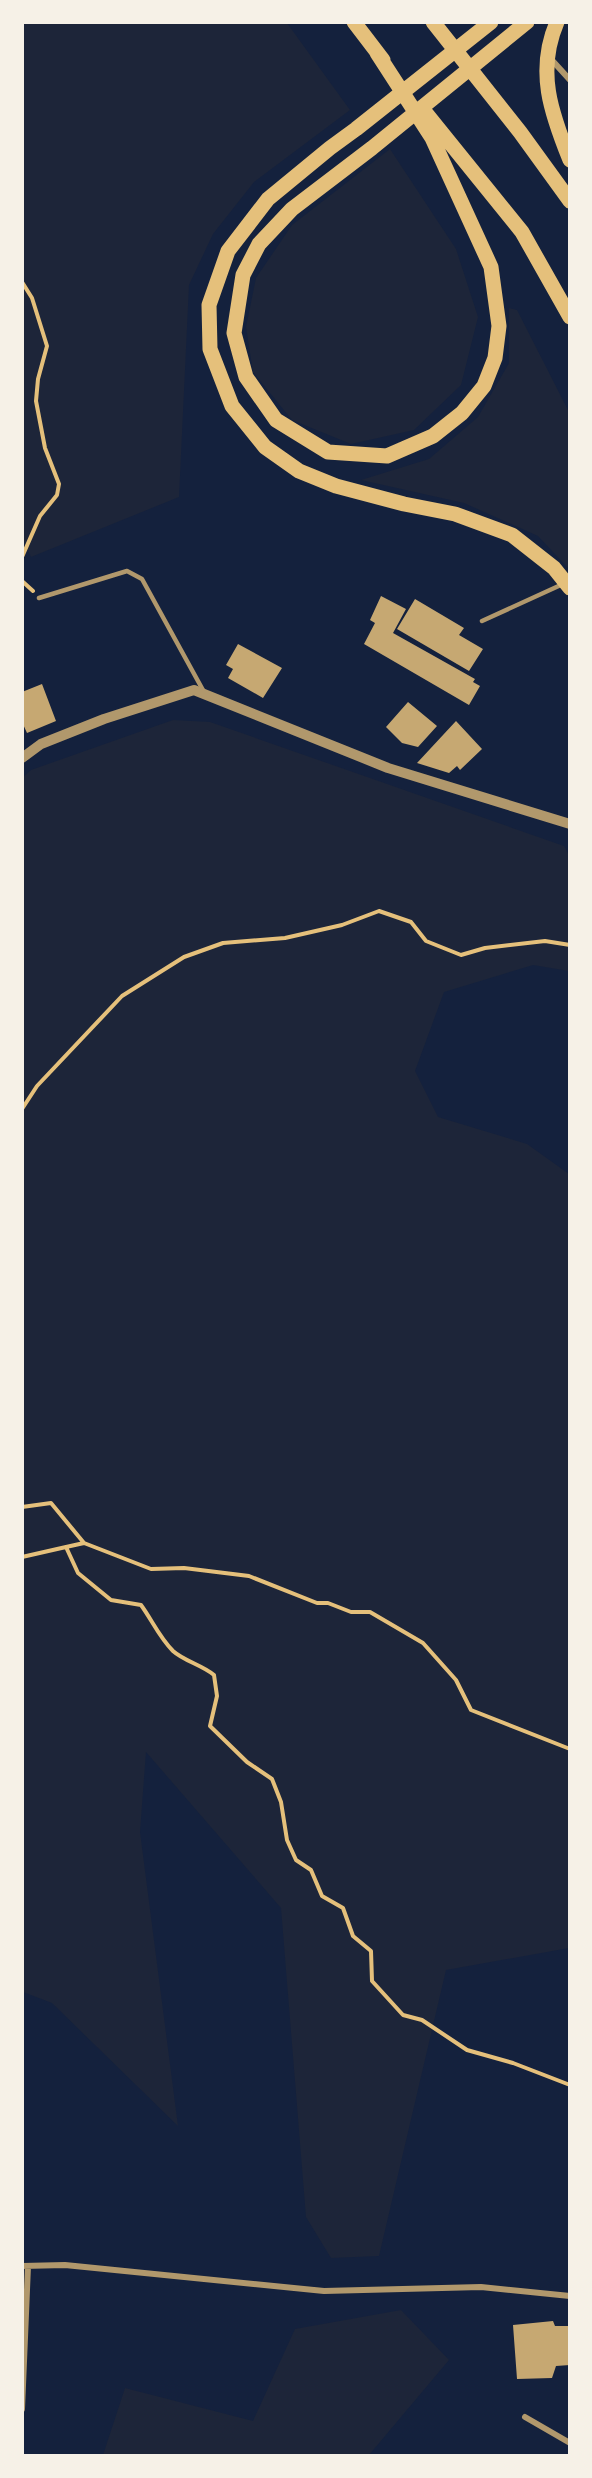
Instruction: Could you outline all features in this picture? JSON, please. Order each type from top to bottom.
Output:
[{"type":"main road","points":[[354,22],[522,232],[570,317]]},
{"type":"main road","points":[[433,22],[520,132],[570,201]]},
{"type":"main road","points":[[491,22],[268,199],[228,251],[209,305],[210,349],[232,406],[265,447],[299,471],[336,486],[404,504],[455,514],[512,535],[554,568],[567,585]]},
{"type":"main road","points":[[378,53],[432,138],[491,267],[499,326],[495,358],[484,386],[462,413],[433,436],[387,456],[328,452],[276,420],[246,377],[234,333],[243,275],[260,244],[292,209],[372,148],[526,22]]},
{"type":"main road","points":[[557,22],[547,55],[547,83],[554,121],[570,160]]},
{"type":"street","points":[[547,55],[570,80]]},
{"type":"street","points":[[22,758],[41,744],[133,708],[194,690],[388,768],[570,824]]},
{"type":"street","points":[[22,2409],[25,2266],[65,2265],[324,2291],[482,2287],[570,2296]]},
{"type":"street","points":[[525,2417],[570,2443]]},
{"type":"lane","points":[[39,598],[127,571],[142,579],[206,695]]},
{"type":"lane","points":[[482,621],[567,585]]},
{"type":"path","points":[[22,282],[32,298],[47,346],[38,379],[36,401],[45,448],[59,484],[57,495],[40,516],[22,557]]},
{"type":"path","points":[[22,1109],[37,1086],[122,996],[184,957],[223,943],[285,938],[342,925],[379,911],[411,922],[426,941],[461,955],[485,948],[545,941],[570,945]]},
{"type":"path","points":[[22,1507],[51,1503],[84,1543],[151,1569],[184,1568],[249,1576],[317,1603],[328,1603],[351,1612],[370,1612],[423,1643],[456,1680],[471,1710],[570,1749]]},
{"type":"path","points":[[22,1557],[84,1543]]},
{"type":"path","points":[[66,1547],[78,1574],[111,1600],[141,1605],[151,1618],[155,1630],[175,1652],[203,1666],[214,1675],[217,1696],[210,1726],[247,1762],[272,1779],[281,1802],[287,1840],[296,1860],[311,1870],[322,1896],[343,1908],[353,1936],[371,1951],[372,1981],[403,2014],[422,2020],[467,2050],[513,2063],[569,2085]]},
{"type":"shaded area","points":[[22,23],[287,23],[350,110],[254,182],[213,234],[189,285],[179,497],[31,557],[22,537]]},
{"type":"shaded area","points":[[390,149],[456,249],[478,317],[461,385],[414,430],[351,444],[292,420],[253,372],[246,327],[256,278],[292,225]]},
{"type":"shaded area","points":[[509,308],[517,310],[569,412],[569,569],[538,536],[464,503],[361,480],[429,459],[478,417],[509,363]]},
{"type":"shaded area","points":[[173,720],[210,722],[564,846],[569,855],[569,971],[533,965],[444,992],[415,1071],[438,1117],[527,1144],[569,1174],[569,1948],[446,1970],[379,2256],[331,2258],[306,2217],[281,1908],[146,1752],[140,1832],[178,2126],[52,2003],[23,1992],[22,778],[31,770]]},
{"type":"shaded area","points":[[401,2310],[449,2360],[369,2455],[103,2455],[125,2388],[253,2421],[295,2329]]},
{"type":"building","points":[[381,596],[406,609],[393,633],[475,679],[473,682],[480,686],[469,705],[364,644],[375,623],[370,620]]},
{"type":"building","points":[[415,599],[464,628],[459,635],[483,649],[469,671],[397,629]]},
{"type":"building","points":[[238,644],[282,668],[263,698],[228,678],[233,669],[226,665]]},
{"type":"building","points":[[42,684],[56,721],[27,733],[22,722],[22,692]]},
{"type":"building","points":[[408,702],[437,726],[418,747],[402,743],[386,727]]},
{"type":"building","points":[[456,721],[482,749],[460,770],[457,766],[449,773],[417,763]]},
{"type":"building","points":[[553,2321],[555,2326],[570,2326],[570,2365],[556,2366],[552,2378],[517,2379],[513,2325]]}]
